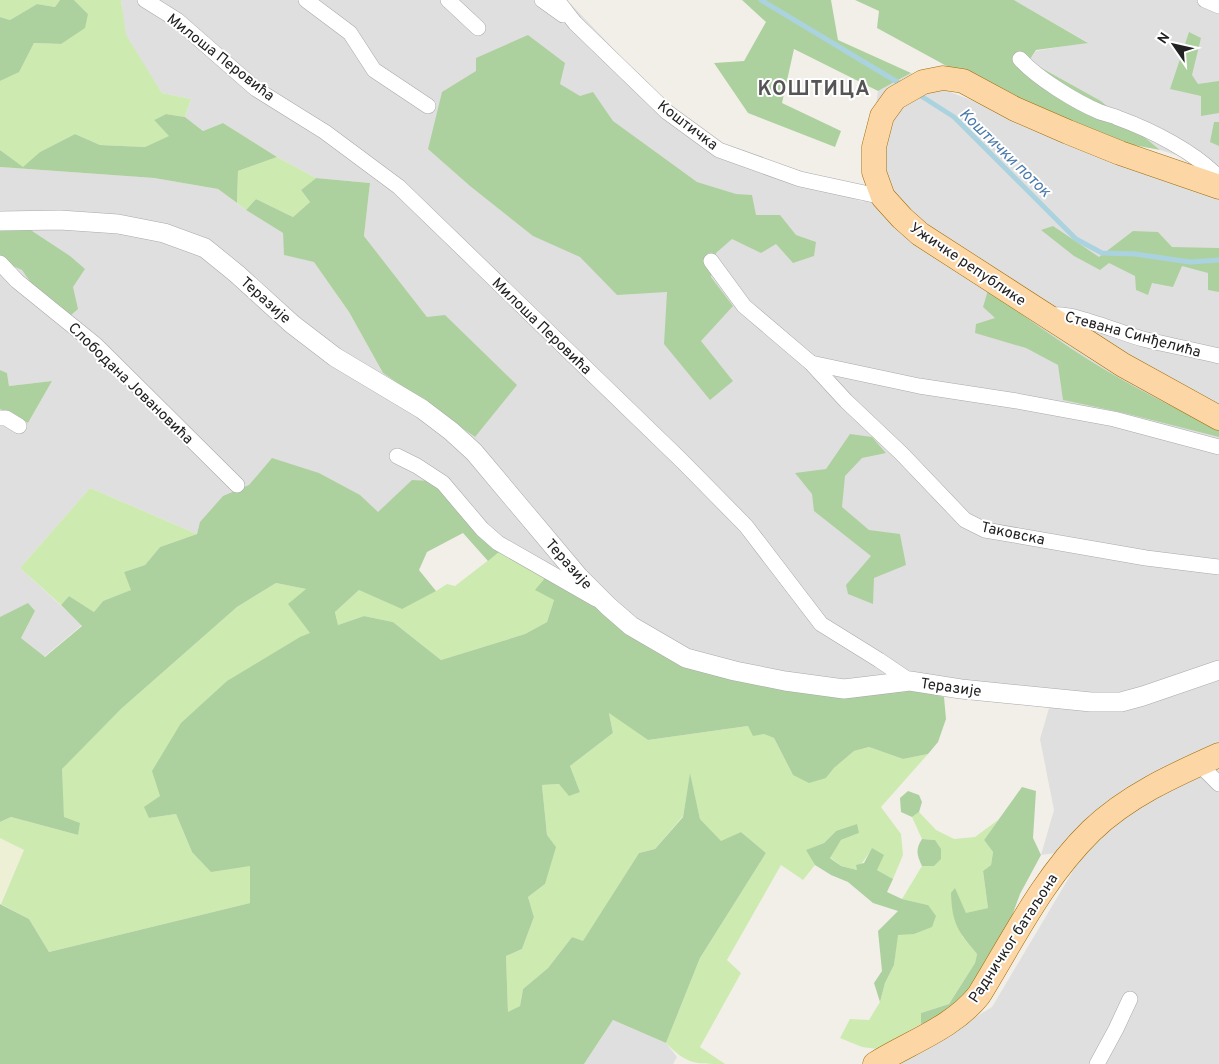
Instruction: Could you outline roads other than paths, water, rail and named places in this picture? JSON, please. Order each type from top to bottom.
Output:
[{"type":"main road","name":"Ужичке републике","points":[[1219,187],[1120,153],[1014,109],[963,81],[943,78],[923,82],[895,98],[882,116],[874,147],[874,172],[883,197],[920,234],[1123,365],[1219,418]]},
{"type":"main road","name":"Радничког батаљона","points":[[875,1064],[938,1029],[971,1005],[1039,895],[1069,855],[1092,830],[1148,790],[1209,760]]},
{"type":"street","name":"Милоша Перовића","points":[[145,0],[177,20],[256,89],[325,132],[399,187],[682,461],[746,526],[820,624],[910,681]]},
{"type":"street","points":[[306,0],[350,33],[374,70],[428,106]]},
{"type":"street","points":[[448,0],[478,28]]},
{"type":"street","points":[[542,0],[575,23]]},
{"type":"street","name":"Коштичка","points":[[557,0],[575,23],[667,112],[719,150],[800,179],[883,197]]},
{"type":"street","points":[[1205,0],[1219,6]]},
{"type":"street","points":[[1020,59],[1028,68],[1068,95],[1099,112],[1118,118],[1161,138],[1211,169],[1219,178]]},
{"type":"street","name":"Теразије","points":[[0,221],[60,220],[118,224],[164,233],[206,248],[292,324],[335,357],[422,410],[451,431],[474,452],[608,606],[631,626],[686,658],[735,671],[785,681],[844,689],[910,681],[961,689],[1091,702],[1121,702],[1219,670]]},
{"type":"street","name":"Таковска","points":[[711,261],[744,306],[811,364],[846,401],[902,454],[965,520],[985,530],[1146,558],[1219,567]]},
{"type":"street","name":"Слободана Јовановића","points":[[0,263],[17,281],[96,345],[237,485]]},
{"type":"street","name":"Стевана Синђелића","points":[[1048,317],[1056,314],[1072,317],[1141,339],[1219,356]]},
{"type":"street","name":"Таковска","points":[[811,364],[919,386],[1017,401],[1114,419],[1219,447]]},
{"type":"street","points":[[0,418],[6,418],[19,426]]},
{"type":"street","points":[[397,456],[443,483],[482,529],[498,542],[608,606]]},
{"type":"street","points":[[1209,760],[1219,784]]},
{"type":"street","points":[[1097,1064],[1130,998]]},
{"type":"waterway","name":"Коштички поток","points":[[761,0],[904,86]]},
{"type":"waterway","name":"Коштички поток","points":[[918,94],[954,117],[1076,239],[1102,253],[1135,254],[1190,262],[1219,260]]},
{"type":"district","name":"КОШТИЦА","points":[[814,88]]}]
